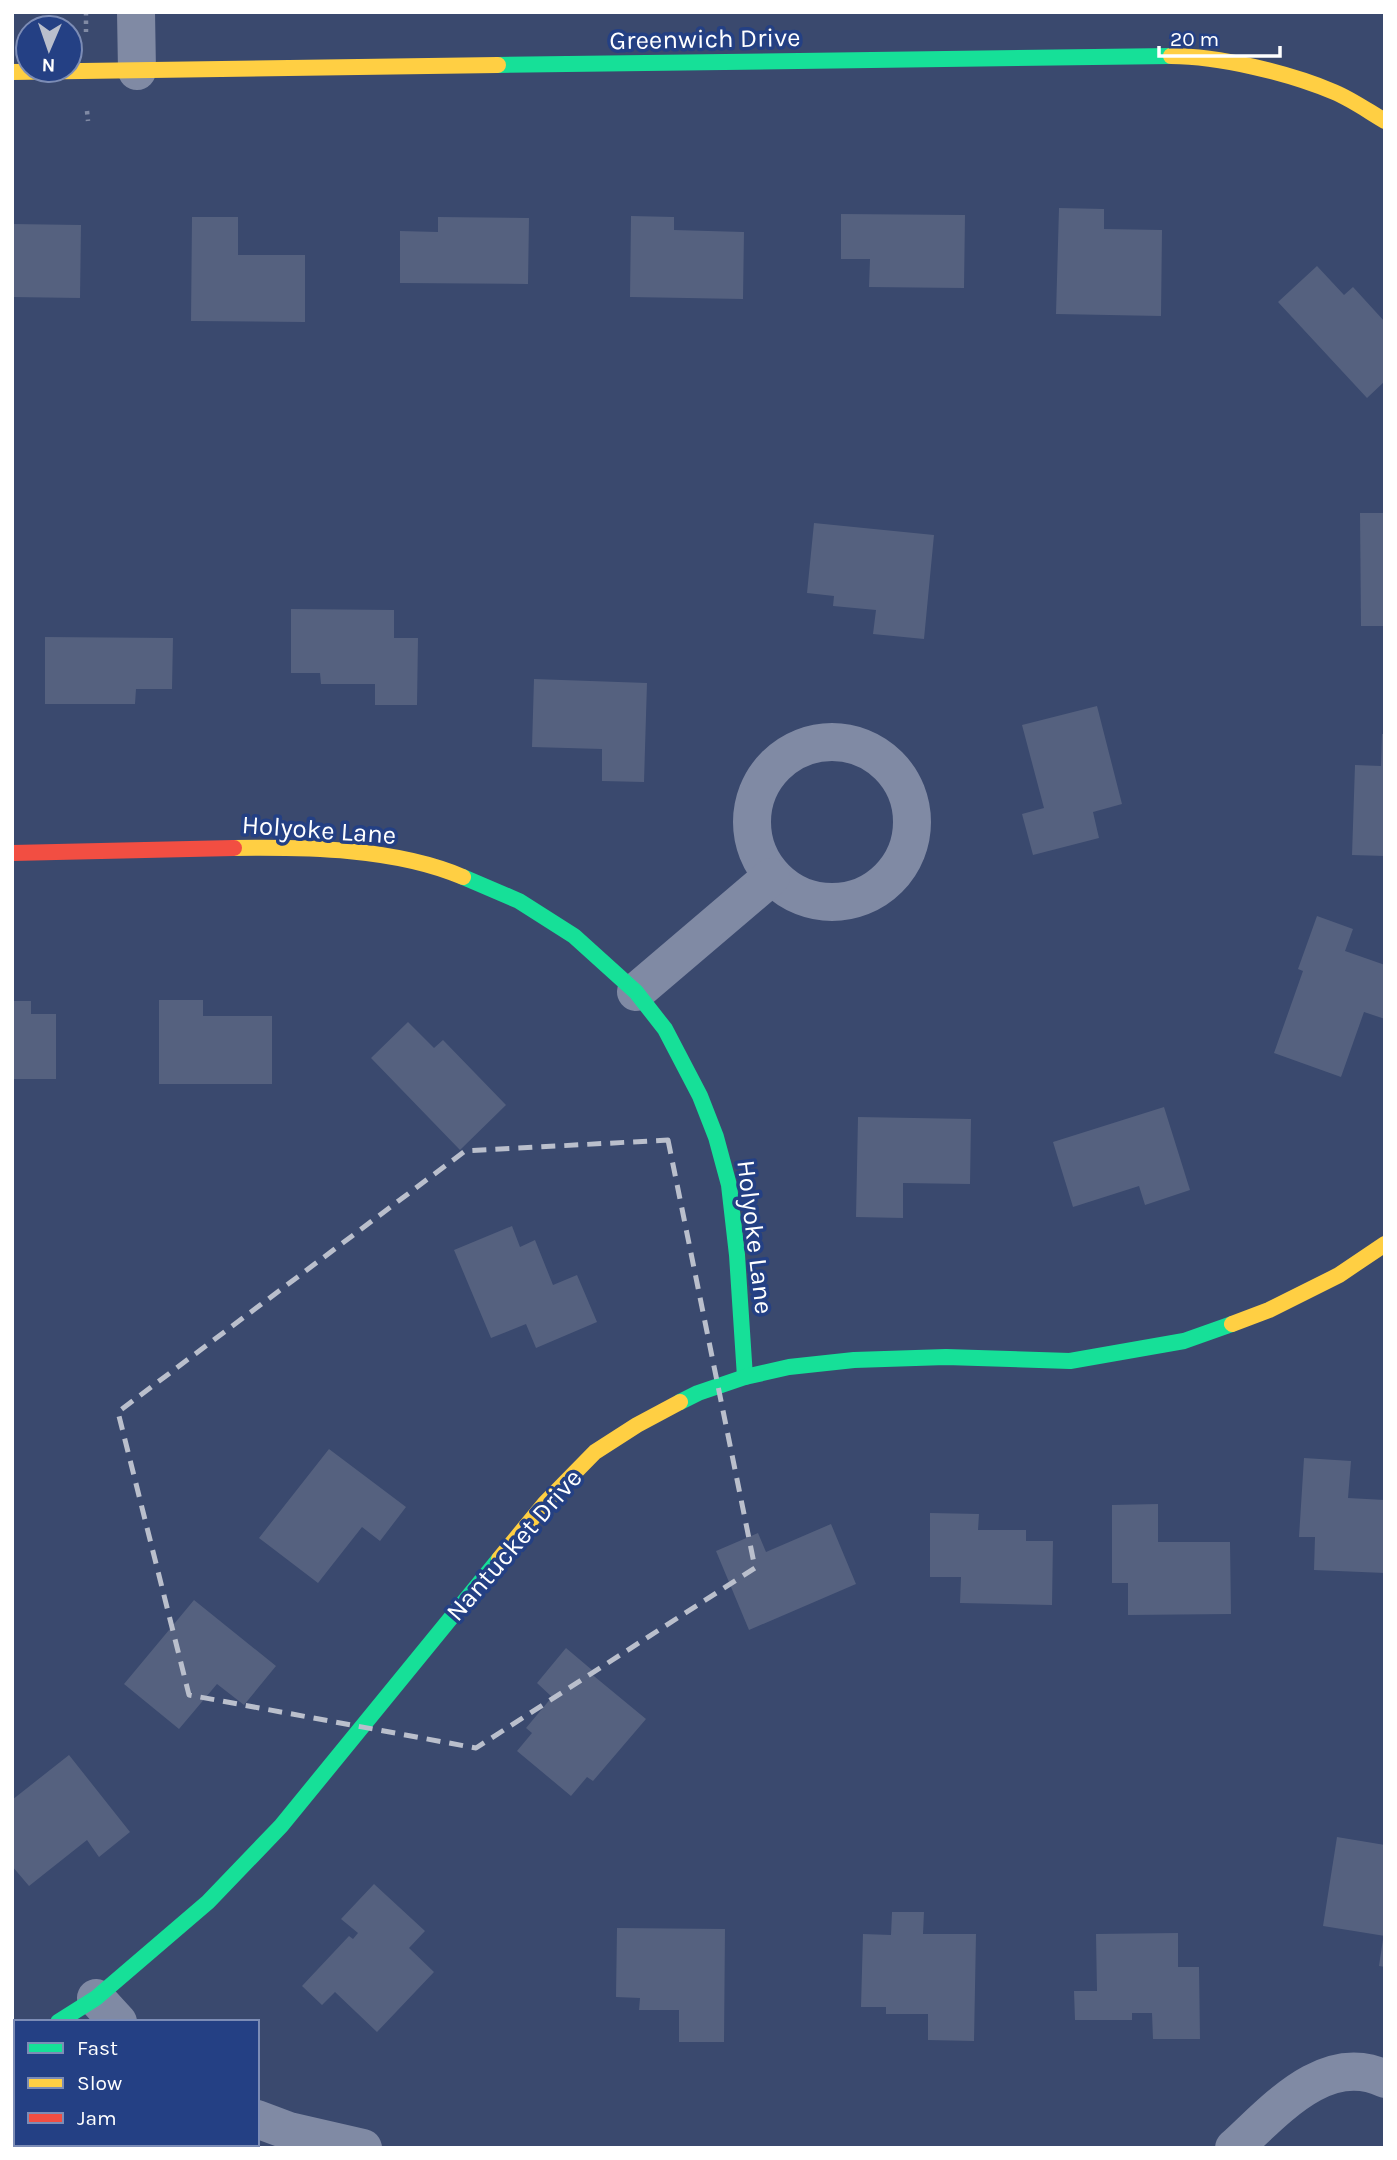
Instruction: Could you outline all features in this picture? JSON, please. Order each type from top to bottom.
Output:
[{"type":"street","points":[[136,12],[137,71]]},
{"type":"street","name":"Greenwich Drive","points":[[12,72],[1187,57],[1265,69],[1335,92],[1385,121]]},
{"type":"street","points":[[815,743],[849,743],[880,757],[903,781],[914,813],[910,847],[893,877],[866,897],[832,904],[799,897],[771,877],[754,847],[751,814],[761,782],[784,757],[815,743]]},
{"type":"street","name":"Holyoke Lane","points":[[12,853],[253,848],[344,851],[401,859],[451,872],[519,901],[573,936],[636,992],[665,1029],[700,1096],[716,1137],[729,1185],[746,1377]]},
{"type":"street","points":[[636,992],[771,877]]},
{"type":"street","name":"Nantucket Drive","points":[[66,2020],[107,2010],[281,1826],[545,1503],[595,1452],[638,1425],[698,1393],[746,1377],[789,1367],[854,1360],[946,1357],[1070,1361],[1184,1341],[1269,1310],[1339,1275],[1385,1244]]},
{"type":"street","points":[[1234,2148],[1301,2088],[1325,2077],[1352,2072],[1379,2076],[1385,2080]]},
{"type":"street","points":[[259,2120],[289,2131],[363,2148]]},
{"type":"highlighted area","points":[[668,1140],[755,1568],[476,1748],[189,1695],[118,1412],[465,1151]]},
{"type":"building","points":[[1059,208],[1104,209],[1104,229],[1162,230],[1161,316],[1056,314]]},
{"type":"building","points":[[841,214],[965,215],[964,288],[869,287],[870,259],[841,259]]},
{"type":"building","points":[[631,216],[674,217],[674,230],[744,232],[743,299],[630,297]]},
{"type":"building","points":[[192,217],[238,217],[238,255],[305,255],[305,322],[191,321]]},
{"type":"building","points":[[438,217],[529,218],[528,284],[400,283],[400,231],[438,232]]},
{"type":"building","points":[[12,224],[81,225],[80,298],[12,297]]},
{"type":"building","points":[[1317,266],[1344,295],[1353,287],[1385,322],[1385,381],[1367,398],[1278,302]]},
{"type":"building","points":[[1360,513],[1385,513],[1385,626],[1361,626]]},
{"type":"building","points":[[814,523],[934,535],[924,639],[873,634],[876,610],[833,606],[834,596],[807,593]]},
{"type":"building","points":[[291,609],[394,610],[394,638],[418,638],[417,705],[375,705],[375,684],[321,684],[320,673],[291,673]]},
{"type":"building","points":[[45,637],[173,638],[172,689],[136,689],[135,704],[45,704]]},
{"type":"building","points":[[534,679],[647,683],[644,782],[602,781],[602,749],[532,747]]},
{"type":"building","points":[[1097,706],[1122,804],[1093,812],[1099,838],[1033,855],[1022,814],[1044,808],[1022,725]]},
{"type":"building","points":[[1382,734],[1385,734],[1385,856],[1352,855],[1355,765],[1381,766]]},
{"type":"building","points":[[1317,916],[1353,929],[1345,951],[1385,965],[1385,1019],[1364,1012],[1341,1077],[1274,1053],[1303,971],[1298,969]]},
{"type":"building","points":[[159,1000],[203,1000],[203,1016],[272,1016],[272,1084],[159,1084]]},
{"type":"building","points":[[12,1001],[31,1001],[31,1014],[56,1014],[56,1079],[12,1079]]},
{"type":"building","points":[[408,1022],[434,1048],[443,1040],[506,1105],[460,1150],[371,1058]]},
{"type":"building","points":[[1164,1107],[1190,1190],[1145,1205],[1139,1186],[1073,1207],[1053,1142]]},
{"type":"building","points":[[858,1117],[971,1119],[970,1184],[903,1183],[903,1218],[856,1217]]},
{"type":"building","points":[[512,1226],[520,1247],[535,1240],[553,1285],[577,1275],[597,1322],[536,1348],[526,1324],[491,1338],[454,1250]]},
{"type":"building","points":[[329,1449],[406,1507],[380,1541],[362,1527],[318,1583],[259,1538]]},
{"type":"building","points":[[1304,1458],[1351,1461],[1348,1498],[1385,1500],[1385,1573],[1314,1570],[1315,1537],[1299,1537]]},
{"type":"building","points":[[1158,1504],[1158,1542],[1230,1542],[1231,1614],[1128,1615],[1128,1583],[1112,1583],[1112,1505]]},
{"type":"building","points":[[930,1513],[979,1514],[978,1530],[1026,1530],[1026,1541],[1053,1541],[1052,1605],[960,1603],[961,1577],[930,1577]]},
{"type":"building","points":[[831,1524],[856,1584],[749,1630],[716,1551],[758,1533],[766,1552]]},
{"type":"building","points":[[194,1600],[276,1666],[244,1705],[217,1684],[179,1729],[124,1684]]},
{"type":"building","points":[[566,1648],[592,1670],[589,1672],[646,1719],[593,1781],[587,1777],[571,1796],[517,1751],[532,1733],[526,1728],[552,1697],[537,1683]]},
{"type":"building","points":[[69,1755],[130,1832],[99,1857],[87,1840],[29,1886],[12,1866],[12,1800]]},
{"type":"building","points":[[1337,1837],[1385,1845],[1385,1936],[1323,1926]]},
{"type":"building","points":[[374,1884],[425,1931],[409,1948],[434,1972],[377,2032],[335,1992],[322,2005],[302,1986],[349,1936],[353,1939],[358,1933],[341,1919]]},
{"type":"building","points":[[892,1912],[924,1912],[923,1934],[976,1934],[974,2041],[928,2040],[928,2014],[886,2014],[886,2007],[861,2007],[863,1934],[891,1935]]},
{"type":"building","points":[[617,1928],[725,1929],[724,2042],[679,2042],[679,2010],[639,2010],[640,1998],[616,1997]]},
{"type":"building","points":[[1178,1933],[1178,1967],[1199,1967],[1200,2039],[1153,2039],[1152,2013],[1132,2013],[1132,2020],[1075,2020],[1074,1991],[1097,1991],[1096,1934]]},
{"type":"building","points":[[1385,1939],[1385,1967],[1379,1966]]},
{"type":"traffic: fast","points":[[498,65],[1171,56]]},
{"type":"traffic: fast","points":[[463,877],[519,901],[574,936],[636,992],[665,1029],[700,1096],[716,1137],[729,1185],[737,1255],[745,1377]]},
{"type":"traffic: fast","points":[[680,1402],[745,1377],[789,1367],[854,1360],[946,1357],[1070,1361],[1184,1341],[1232,1324]]},
{"type":"traffic: fast","points":[[61,2020],[96,1998],[208,1902],[281,1826],[499,1559]]},
{"type":"traffic: slow","points":[[1171,56],[1232,62],[1296,78],[1340,95],[1385,121]]},
{"type":"traffic: slow","points":[[12,72],[498,65]]},
{"type":"traffic: slow","points":[[234,848],[350,851],[409,860],[463,877]]},
{"type":"traffic: slow","points":[[1232,1324],[1269,1310],[1339,1275],[1385,1244]]},
{"type":"traffic: slow","points":[[499,1559],[545,1503],[595,1452],[680,1402]]},
{"type":"traffic: jam","points":[[12,853],[234,848]]}]
